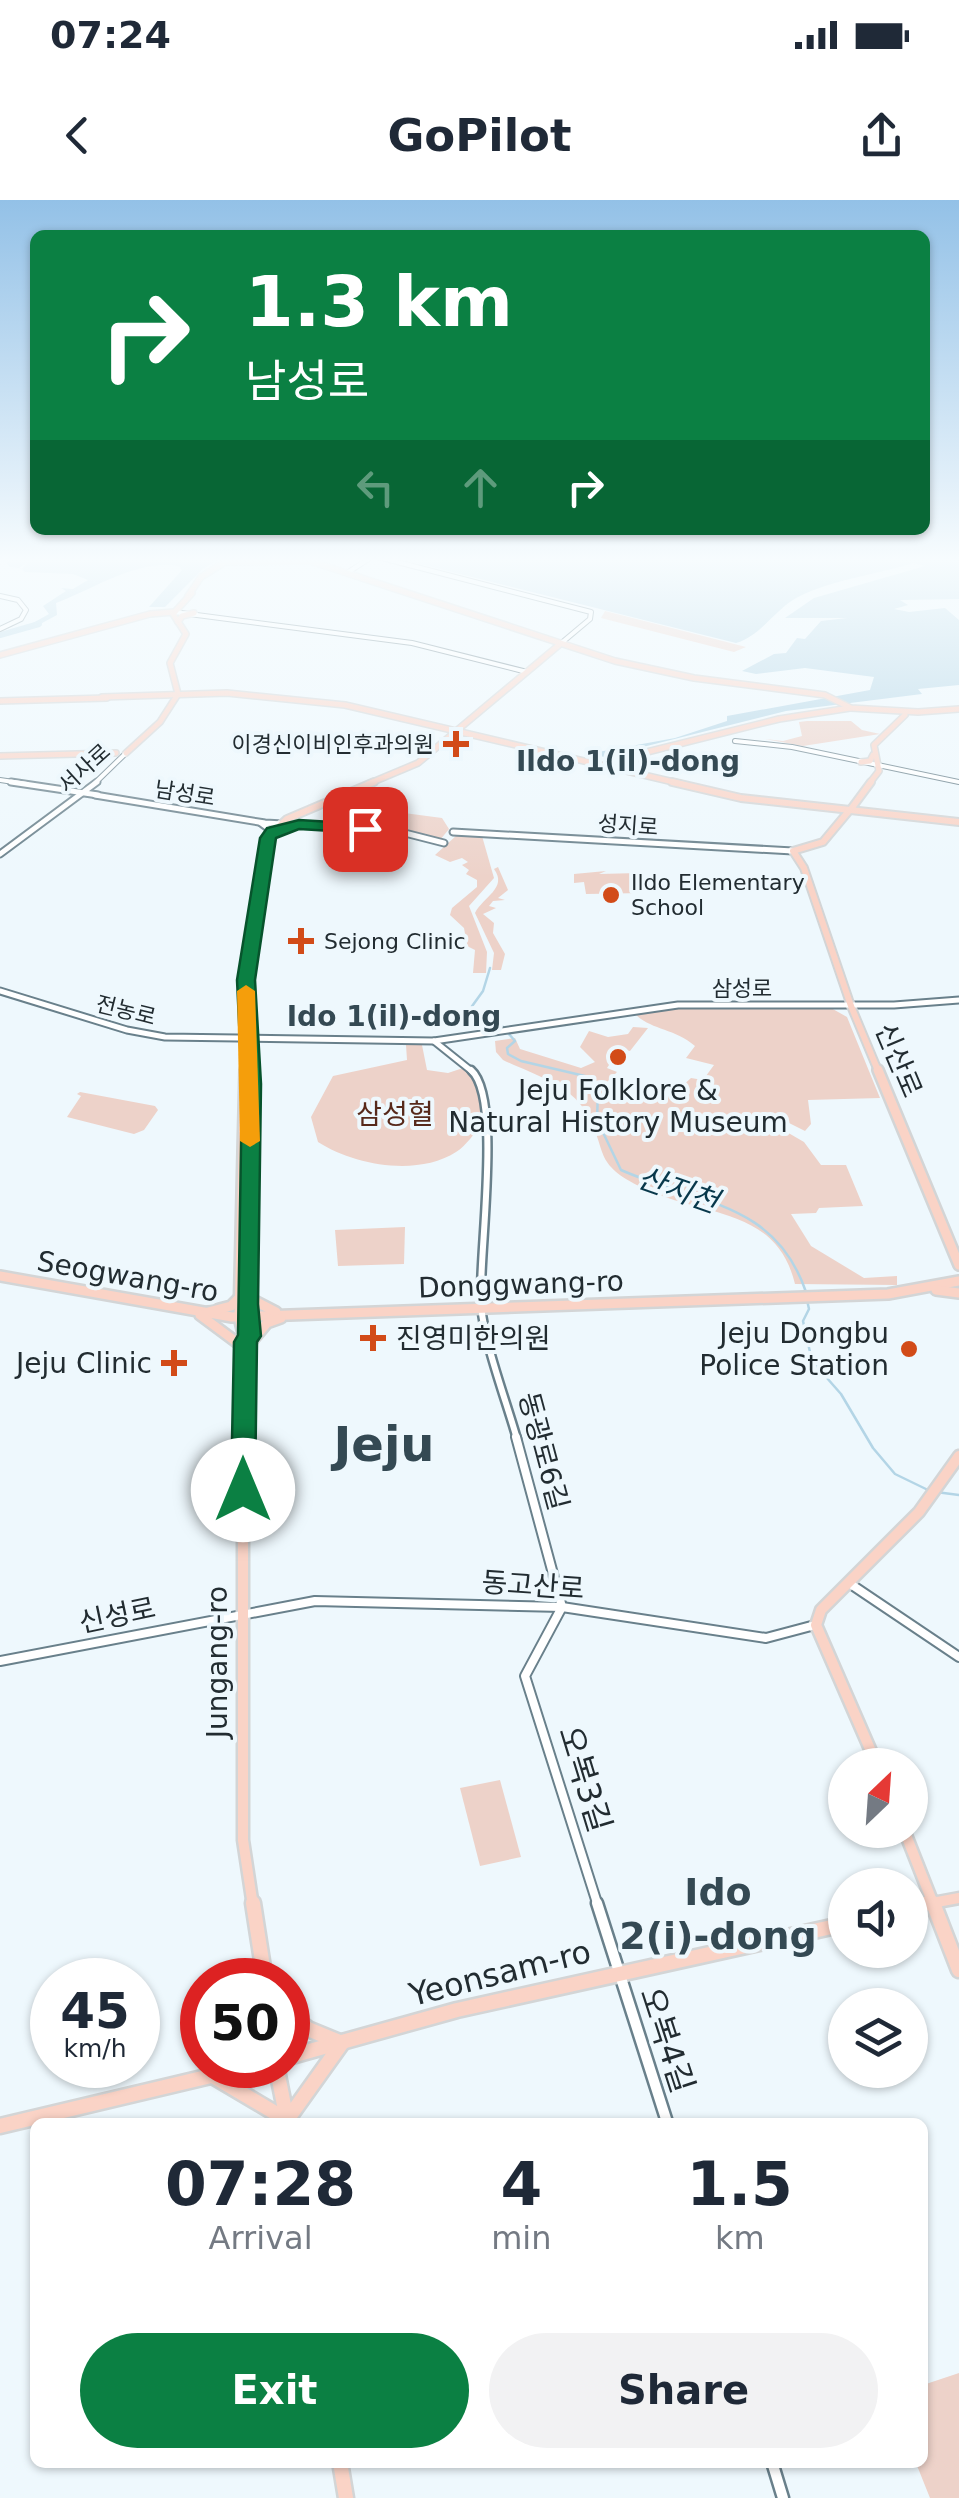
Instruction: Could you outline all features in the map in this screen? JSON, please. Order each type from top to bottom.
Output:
[{"type":"main road","points":[[172,663],[178,694]]},
{"type":"main road","points":[[268,825],[409,768],[537,663]]},
{"type":"main road","points":[[633,663],[688,677],[831,697],[849,706]]},
{"type":"main road","points":[[157,695],[176,685],[204,693]]},
{"type":"main road","points":[[157,695],[172,706],[204,693]]},
{"type":"main road","points":[[0,700],[204,693],[345,705],[741,798],[959,822]]},
{"type":"main road","name":"서사로","points":[[126,753],[172,706],[178,694]]},
{"type":"main road","points":[[630,770],[639,754],[793,716],[849,706],[904,715],[959,709]]},
{"type":"main road","points":[[861,762],[870,761],[904,715]]},
{"type":"main road","points":[[439,726],[468,722]]},
{"type":"main road","points":[[468,722],[476,735]]},
{"type":"main road","points":[[439,726],[448,738]]},
{"type":"main road","points":[[448,738],[476,735]]},
{"type":"main road","points":[[804,849],[825,840],[879,768],[874,752]]},
{"type":"main road","points":[[0,755],[116,753]]},
{"type":"main road","points":[[642,774],[750,797],[847,810]]},
{"type":"main road","points":[[831,808],[840,817]]},
{"type":"main road","points":[[795,854],[818,840],[847,810]]},
{"type":"main road","name":"Jungang-ro","points":[[262,1958],[243,1840],[243,1317],[252,1084],[246,1036],[246,980],[268,825]]},
{"type":"main road","name":"신산로","points":[[795,854],[850,1006],[959,1266]]},
{"type":"main road","name":"Seogwang-ro","points":[[0,1276],[197,1314],[243,1317]]},
{"type":"main road","points":[[923,1289],[959,1282]]},
{"type":"main road","points":[[923,1289],[959,1294]]},
{"type":"main road","name":"Donggwang-ro","points":[[243,1317],[923,1289]]},
{"type":"main road","points":[[197,1314],[219,1310],[244,1297],[270,1311],[293,1315]]},
{"type":"main road","points":[[197,1314],[245,1347],[267,1323],[293,1315]]},
{"type":"main road","points":[[870,1748],[816,1625],[821,1610],[919,1512],[959,1456]]},
{"type":"main road","points":[[911,1848],[959,1970]]},
{"type":"main road","points":[[928,1902],[959,1898]]},
{"type":"main road","name":"Yeonsam-ro","points":[[310,2051],[457,2010],[828,1928]]},
{"type":"main road","points":[[289,2118],[342,2042],[310,2030]]},
{"type":"main road","points":[[31,2118],[180,2079]]},
{"type":"main road","points":[[242,2088],[283,2118]]},
{"type":"main road","points":[[281,2088],[286,2118]]},
{"type":"main road","points":[[0,2126],[30,2118]]},
{"type":"main road","points":[[341,2468],[346,2498]]},
{"type":"street","points":[[493,663],[527,672]]},
{"type":"street","points":[[720,735],[809,748],[879,768],[956,782]]},
{"type":"street","points":[[116,753],[126,753]]},
{"type":"street","name":"서사로","points":[[0,854],[85,794],[126,753]]},
{"type":"street","name":"남성로","points":[[0,780],[268,825]]},
{"type":"street","name":"남성로","points":[[95,795],[268,825]]},
{"type":"street","points":[[298,814],[295,819],[299,824]]},
{"type":"street","points":[[268,825],[298,814]]},
{"type":"street","points":[[280,823],[393,830],[444,843]]},
{"type":"street","points":[[268,825],[299,824]]},
{"type":"street","name":"성지로","points":[[453,832],[795,854]]},
{"type":"street","name":"전농로","points":[[0,992],[152,1036],[246,1036]]},
{"type":"street","name":"삼성로","points":[[494,1034],[678,1005],[850,1006],[959,1000]]},
{"type":"street","points":[[246,1036],[434,1041],[494,1034]]},
{"type":"street","name":"동광로6길","points":[[434,1041],[483,1084],[487,1134],[481,1307],[562,1606]]},
{"type":"street","points":[[849,1582],[959,1657]]},
{"type":"street","name":"동고산로","points":[[243,1612],[316,1600],[562,1606],[740,1637],[766,1638],[816,1625]]},
{"type":"street","name":"오복3길","points":[[562,1606],[525,1676],[619,1973]]},
{"type":"street","name":"신성로","points":[[0,1662],[243,1612]]},
{"type":"street","name":"오복4길","points":[[619,1973],[665,2118]]},
{"type":"street","points":[[774,2468],[782,2498]]},
{"type":"green space","points":[[851,721],[862,730],[880,734],[803,746],[765,739],[783,741],[802,736],[799,722]]},
{"type":"green space","points":[[389,811],[442,818],[449,829],[440,840],[402,829],[350,824],[353,818],[383,817]]},
{"type":"green space","points":[[457,835],[482,836],[494,878],[469,906],[487,952],[486,973],[473,973],[475,950],[467,946],[464,928],[450,915],[452,908],[477,887],[477,880],[466,874],[469,870],[462,865],[468,862],[462,858],[450,862],[435,855]]},
{"type":"green space","points":[[498,867],[508,890],[498,898],[505,900],[493,901],[489,906],[496,908],[483,914],[494,923],[493,933],[505,954],[501,970],[492,970],[494,953],[475,913],[496,887],[498,876],[494,869]]},
{"type":"green space","points":[[606,871],[599,874],[639,873],[644,893],[586,894],[584,882],[574,883],[574,874]]},
{"type":"green space","points":[[680,1008],[831,1008],[847,1017],[880,1098],[808,1100],[811,1124],[805,1131],[783,1120],[785,1131],[804,1142],[821,1165],[846,1165],[863,1206],[791,1214],[811,1246],[864,1278],[897,1276],[897,1285],[795,1284],[772,1240],[754,1227],[643,1188],[615,1171],[579,1102],[560,1087],[503,1060],[496,1052],[495,1041],[515,1038],[520,1049],[581,1068],[595,1062],[580,1047],[589,1031],[608,1037],[628,1034],[633,1027],[648,1028],[630,1051],[625,1050],[619,1060],[613,1059],[607,1068],[617,1072],[605,1084],[627,1099],[649,1101],[671,1093],[691,1078],[703,1080],[714,1065],[686,1058],[695,1046],[635,1014]]},
{"type":"green space","name":"삼성혈","points":[[406,1045],[422,1045],[427,1070],[448,1073],[463,1068],[475,1078],[483,1123],[467,1143],[440,1160],[405,1166],[367,1162],[318,1142],[311,1117],[333,1076],[407,1060]]},
{"type":"green space","points":[[80,1092],[155,1106],[158,1110],[144,1130],[134,1134],[67,1117]]},
{"type":"green space","points":[[405,1227],[404,1264],[338,1266],[335,1230]]},
{"type":"green space","points":[[500,1780],[521,1857],[480,1866],[460,1788]]},
{"type":"green space","points":[[959,2373],[959,2498],[930,2498],[918,2468],[928,2468],[928,2383]]},
{"type":"water","points":[[757,663],[959,663],[959,685],[918,689],[922,694],[786,711],[603,757],[598,752],[675,738],[727,721],[727,716],[870,690],[874,677],[805,668],[756,674],[742,671]]},
{"type":"waterway","name":"산지천","points":[[490,968],[483,991],[470,1009],[472,1013],[502,1026],[515,1041],[507,1048],[508,1054],[521,1061],[589,1077],[598,1091],[597,1120],[621,1170],[754,1222],[775,1239],[792,1262],[806,1292]]},
{"type":"waterway","name":"산지천","points":[[807,1300],[809,1309],[803,1321],[812,1361],[841,1394],[873,1448],[895,1474],[928,1490]]},
{"type":"waterway","name":"산지천","points":[[936,1492],[959,1495]]},
{"type":"slow traffic","points":[[246,991],[246,1045],[250,1050],[252,1084],[250,1141]]},
{"type":"place","name":"이경신이비인후과의원","points":[[456,744]]},
{"type":"place","name":"Ildo Elementary School","points":[[611,895]]},
{"type":"place","name":"Sejong Clinic","points":[[301,941]]},
{"type":"place","name":"Jeju Folklore & Natural History Museum","points":[[618,1057]]},
{"type":"place","name":"진영미한의원","points":[[373,1338]]},
{"type":"place","name":"Jeju Dongbu Police Station","points":[[909,1349]]},
{"type":"place","name":"Jeju Clinic","points":[[174,1363]]},
{"type":"district","name":"Ildo 1(il)-dong","points":[[628,761]]},
{"type":"district","name":"Ido 1(il)-dong","points":[[394,1016]]},
{"type":"district","name":"Jeju","points":[[384,1444]]},
{"type":"district","name":"Ido 2(i)-dong","points":[[718,1914]]},
{"type":"route","points":[[243,1490],[245,1342],[250,1336],[247,1304],[252,1084],[250,1050],[246,1045],[246,980],[268,838],[272,831],[299,824],[365,829]]}]
